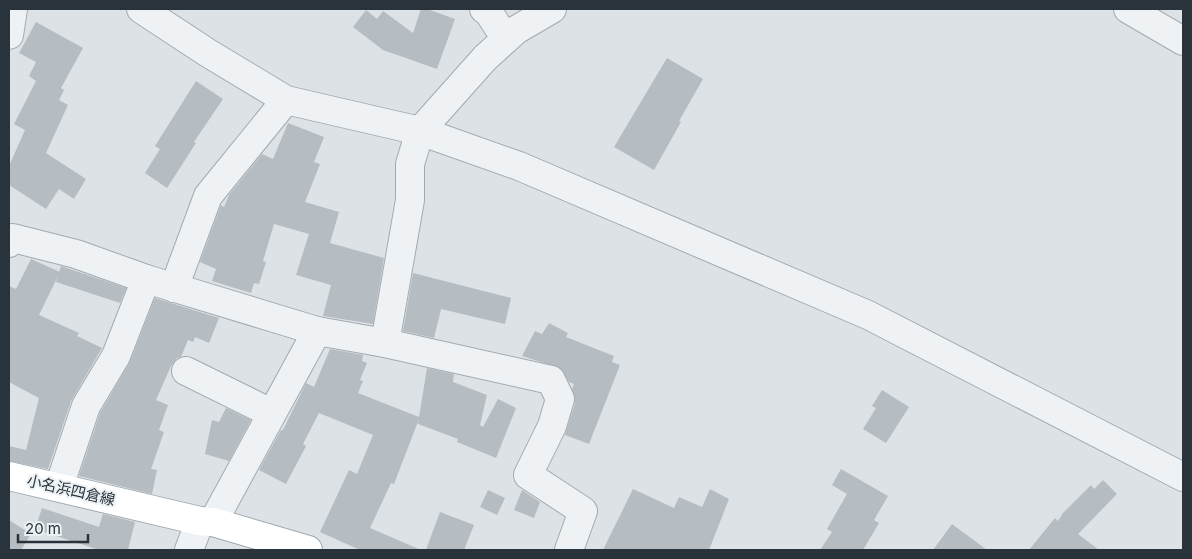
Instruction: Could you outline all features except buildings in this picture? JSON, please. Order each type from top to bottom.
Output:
[{"type":"main road","name":"小名浜四倉線","points":[[9,476],[207,522],[308,550]]},
{"type":"street","points":[[9,35],[13,9]]},
{"type":"street","points":[[141,9],[200,48],[286,100],[420,131],[519,166],[868,315],[1183,477]]},
{"type":"street","points":[[484,9],[489,13],[506,39]]},
{"type":"street","points":[[385,343],[410,200],[410,164],[420,131],[485,58],[516,30],[552,9]]},
{"type":"street","points":[[1128,9],[1183,41]]},
{"type":"street","points":[[174,288],[208,196],[286,100]]},
{"type":"street","points":[[9,243],[12,238],[76,254],[174,288],[317,331],[385,343],[551,380],[560,399],[552,426],[528,475],[583,511],[569,550]]},
{"type":"street","points":[[59,487],[86,406],[116,356],[146,279]]},
{"type":"street","points":[[190,550],[271,414],[317,331]]},
{"type":"street","points":[[186,371],[271,414]]}]
